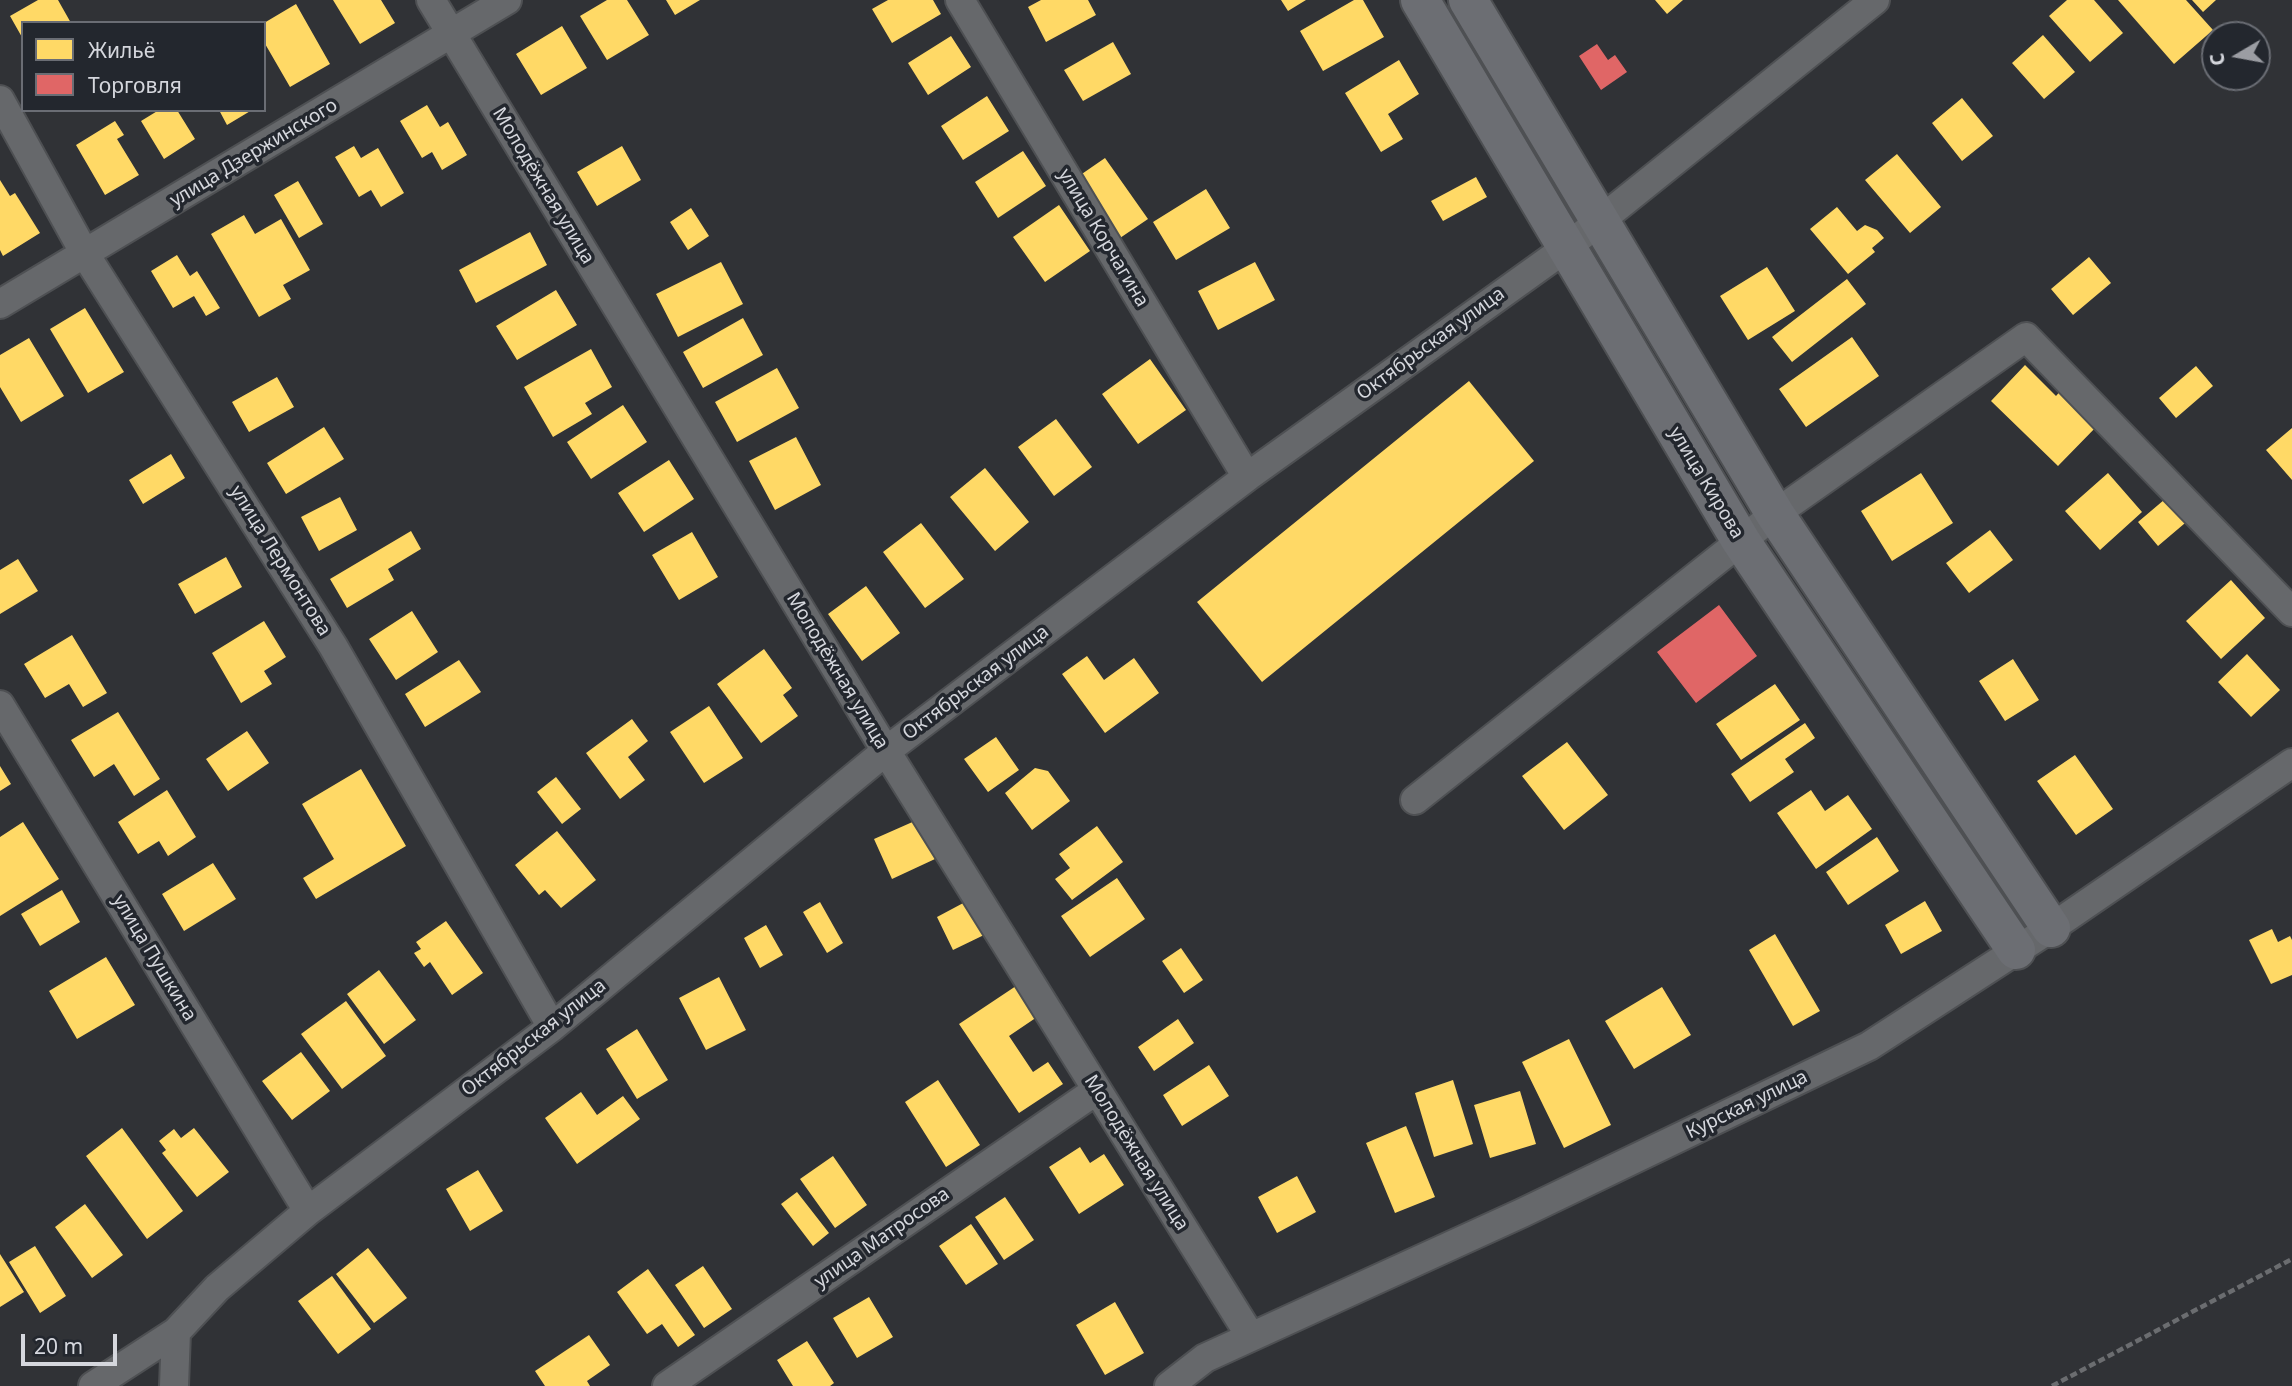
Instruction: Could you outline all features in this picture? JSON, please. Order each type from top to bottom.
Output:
[{"type":"street","name":"Молодёжная улица","points":[[431,0],[886,751],[1251,1337]]},
{"type":"street","name":"улица Дзержинского","points":[[0,304],[507,0]]},
{"type":"street","name":"улица Корчагина","points":[[960,0],[1247,477]]},
{"type":"street","name":"улица Кирова","points":[[1420,0],[1741,541],[2016,950]]},
{"type":"street","points":[[1468,0],[1774,514],[2051,928]]},
{"type":"street","name":"Октябрьская улица","points":[[93,1386],[176,1332],[216,1288],[308,1211],[552,1027],[886,751],[1247,477],[1566,248],[1875,0]]},
{"type":"street","name":"улица Лермонтова","points":[[0,100],[85,254],[333,646],[552,1027]]},
{"type":"street","points":[[1415,800],[1774,514],[2026,337],[2292,612]]},
{"type":"street","name":"улица Пушкина","points":[[0,705],[308,1211]]},
{"type":"street","name":"Курская улица","points":[[1169,1386],[1205,1358],[1522,1213],[1869,1046],[2051,928],[2292,763]]},
{"type":"street","name":"улица Матросова","points":[[667,1386],[1097,1090]]},
{"type":"street","points":[[174,1386],[176,1332]]},
{"type":"path","points":[[2052,1386],[2292,1259]]},
{"type":"building: Жильё","points":[[38,0],[58,0],[70,21],[21,21],[21,35],[10,16]]},
{"type":"building: Жильё","points":[[333,0],[381,0],[395,23],[360,44]]},
{"type":"building: Жильё","points":[[607,0],[627,0],[649,35],[607,60],[580,16]]},
{"type":"building: Жильё","points":[[666,0],[700,0],[675,15]]},
{"type":"building: Жильё","points":[[888,0],[933,0],[941,14],[892,43],[872,9]]},
{"type":"building: Жильё","points":[[1041,0],[1088,0],[1096,15],[1046,42],[1028,7]]},
{"type":"building: Жильё","points":[[1281,0],[1306,0],[1288,11]]},
{"type":"building: Жильё","points":[[1354,0],[1363,0],[1384,37],[1323,71],[1300,31]]},
{"type":"building: Жильё","points":[[1655,0],[1683,0],[1667,14]]},
{"type":"building: Жильё","points":[[2067,0],[2094,0],[2123,33],[2090,62],[2049,16]]},
{"type":"building: Жильё","points":[[2118,0],[2186,0],[2205,21],[2201,21],[2201,40],[2174,64]]},
{"type":"building: Жильё","points":[[2192,0],[2216,0],[2203,12]]},
{"type":"building: Жильё","points":[[296,4],[330,64],[290,87],[266,45],[266,22]]},
{"type":"building: Жильё","points":[[562,26],[587,68],[541,95],[516,54]]},
{"type":"building: Жильё","points":[[2043,35],[2075,72],[2044,99],[2012,63]]},
{"type":"building: Жильё","points":[[951,36],[971,67],[928,95],[908,63]]},
{"type":"building: Жильё","points":[[1113,42],[1131,74],[1083,101],[1064,70]]},
{"type":"building: Жильё","points":[[1399,60],[1419,94],[1388,114],[1403,139],[1381,152],[1345,93]]},
{"type":"building: Жильё","points":[[987,96],[1009,131],[963,160],[941,126]]},
{"type":"building: Жильё","points":[[1962,98],[1993,136],[1962,161],[1932,123]]},
{"type":"building: Жильё","points":[[427,105],[440,127],[448,122],[467,155],[442,170],[432,152],[422,158],[400,121]]},
{"type":"building: Жильё","points":[[156,112],[178,112],[195,139],[164,159],[141,121]]},
{"type":"building: Жильё","points":[[220,112],[249,112],[227,125]]},
{"type":"building: Жильё","points":[[115,121],[124,135],[117,139],[139,175],[105,195],[76,145]]},
{"type":"building: Жильё","points":[[354,146],[361,158],[378,148],[404,193],[381,207],[371,190],[359,197],[335,157]]},
{"type":"building: Жильё","points":[[622,146],[641,180],[597,206],[577,172]]},
{"type":"building: Жильё","points":[[1023,151],[1046,186],[998,218],[975,182]]},
{"type":"building: Жильё","points":[[1897,154],[1941,207],[1910,233],[1865,180]]},
{"type":"building: Жильё","points":[[1105,158],[1148,219],[1120,238],[1076,178]]},
{"type":"building: Жильё","points":[[1476,177],[1487,197],[1443,221],[1431,201]]},
{"type":"building: Жильё","points":[[0,180],[10,196],[15,193],[40,233],[3,256],[0,250]]},
{"type":"building: Жильё","points":[[298,181],[323,224],[299,238],[274,195]]},
{"type":"building: Жильё","points":[[1206,189],[1230,228],[1176,260],[1153,222]]},
{"type":"building: Жильё","points":[[1059,205],[1090,251],[1045,282],[1013,237]]},
{"type":"building: Жильё","points":[[1837,207],[1857,231],[1865,225],[1877,230],[1884,238],[1872,248],[1875,252],[1848,274],[1810,229]]},
{"type":"building: Жильё","points":[[691,208],[709,236],[688,250],[670,222]]},
{"type":"building: Жильё","points":[[244,215],[255,234],[281,219],[310,270],[283,285],[291,299],[259,317],[211,234]]},
{"type":"building: Жильё","points":[[530,232],[547,265],[476,303],[459,270]]},
{"type":"building: Жильё","points":[[177,255],[190,276],[197,271],[220,308],[206,316],[194,296],[173,308],[151,271]]},
{"type":"building: Жильё","points":[[2089,257],[2111,283],[2073,315],[2051,289]]},
{"type":"building: Жильё","points":[[721,262],[743,304],[678,337],[656,294]]},
{"type":"building: Жильё","points":[[1255,262],[1275,300],[1218,330],[1198,291]]},
{"type":"building: Жильё","points":[[1767,267],[1795,311],[1748,340],[1720,296]]},
{"type":"building: Жильё","points":[[1847,279],[1866,304],[1792,362],[1772,337]]},
{"type":"building: Жильё","points":[[556,290],[577,325],[517,360],[496,326]]},
{"type":"building: Жильё","points":[[85,308],[124,372],[88,393],[50,329]]},
{"type":"building: Жильё","points":[[743,318],[763,355],[703,388],[683,352]]},
{"type":"building: Жильё","points":[[1852,337],[1879,376],[1806,427],[1779,389]]},
{"type":"building: Жильё","points":[[29,338],[64,396],[21,422],[0,387],[0,355]]},
{"type":"building: Жильё","points":[[591,349],[612,387],[585,403],[592,414],[553,437],[524,387]]},
{"type":"building: Жильё","points":[[1150,359],[1186,410],[1138,444],[1102,394]]},
{"type":"building: Жильё","points":[[2025,365],[2056,396],[2063,388],[2099,424],[2058,466],[1991,401]]},
{"type":"building: Жильё","points":[[2196,366],[2213,386],[2176,418],[2159,398]]},
{"type":"building: Жильё","points":[[777,368],[799,408],[737,442],[715,402]]},
{"type":"building: Жильё","points":[[277,377],[294,407],[249,432],[232,402]]},
{"type":"building: Жильё","points":[[1469,381],[1534,461],[1262,682],[1197,602]]},
{"type":"building: Жильё","points":[[623,405],[647,442],[591,479],[567,442]]},
{"type":"building: Жильё","points":[[1056,419],[1092,467],[1054,496],[1018,447]]},
{"type":"building: Жильё","points":[[324,427],[344,459],[286,494],[267,463]]},
{"type":"building: Жильё","points":[[2292,428],[2292,480],[2266,450]]},
{"type":"building: Жильё","points":[[796,437],[821,485],[775,510],[749,461]]},
{"type":"building: Жильё","points":[[171,454],[185,478],[143,504],[129,480]]},
{"type":"building: Жильё","points":[[669,460],[694,499],[644,532],[618,493]]},
{"type":"building: Жильё","points":[[985,468],[1029,522],[995,551],[950,497]]},
{"type":"building: Жильё","points":[[1921,473],[1953,523],[1892,561],[1861,511]]},
{"type":"building: Жильё","points":[[2108,473],[2142,512],[2100,550],[2065,511]]},
{"type":"building: Жильё","points":[[2171,494],[2191,518],[2158,546],[2138,522]]},
{"type":"building: Жильё","points":[[340,497],[357,530],[319,551],[301,517]]},
{"type":"building: Жильё","points":[[921,523],[964,579],[925,608],[883,552]]},
{"type":"building: Жильё","points":[[1990,530],[2013,560],[1969,593],[1946,563]]},
{"type":"building: Жильё","points":[[411,531],[421,549],[388,569],[394,580],[347,608],[330,579]]},
{"type":"building: Жильё","points":[[692,532],[718,577],[679,600],[652,555]]},
{"type":"building: Жильё","points":[[226,557],[242,587],[195,614],[178,584]]},
{"type":"building: Жильё","points":[[18,559],[38,591],[0,614],[0,570]]},
{"type":"building: Жильё","points":[[2231,580],[2265,618],[2221,659],[2186,621]]},
{"type":"building: Жильё","points":[[866,586],[900,633],[862,661],[828,614]]},
{"type":"building: Жильё","points":[[412,611],[438,652],[396,680],[369,639]]},
{"type":"building: Жильё","points":[[264,621],[286,657],[264,671],[272,684],[241,703],[212,653]]},
{"type":"building: Жильё","points":[[72,635],[107,693],[83,707],[69,684],[45,698],[24,664]]},
{"type":"building: Жильё","points":[[764,649],[792,688],[783,695],[798,716],[761,743],[717,684]]},
{"type":"building: Жильё","points":[[2247,654],[2280,690],[2251,717],[2218,682]]},
{"type":"building: Жильё","points":[[1087,656],[1104,680],[1134,658],[1159,693],[1105,733],[1062,674]]},
{"type":"building: Жильё","points":[[2013,659],[2039,700],[2005,721],[1979,681]]},
{"type":"building: Жильё","points":[[459,660],[481,692],[425,727],[405,694]]},
{"type":"building: Жильё","points":[[1775,684],[1800,720],[1741,760],[1716,724]]},
{"type":"building: Жильё","points":[[709,706],[743,758],[704,783],[670,732]]},
{"type":"building: Жильё","points":[[118,712],[160,779],[134,796],[114,764],[94,777],[71,740]]},
{"type":"building: Жильё","points":[[632,719],[648,741],[628,757],[645,780],[620,799],[586,753]]},
{"type":"building: Жильё","points":[[1805,723],[1815,738],[1785,759],[1794,772],[1750,802],[1731,774]]},
{"type":"building: Жильё","points":[[247,731],[269,763],[228,791],[206,759]]},
{"type":"building: Жильё","points":[[996,737],[1019,770],[988,792],[964,759]]},
{"type":"building: Жильё","points":[[1567,742],[1608,795],[1564,830],[1522,776]]},
{"type":"building: Жильё","points":[[2075,755],[2113,809],[2076,835],[2037,781]]},
{"type":"building: Жильё","points":[[0,766],[11,784],[0,791]]},
{"type":"building: Жильё","points":[[1035,768],[1048,771],[1070,801],[1032,830],[1005,793]]},
{"type":"building: Жильё","points":[[361,769],[406,846],[316,899],[303,878],[334,859],[302,804]]},
{"type":"building: Жильё","points":[[556,777],[581,809],[562,824],[537,792]]},
{"type":"building: Жильё","points":[[167,790],[196,837],[168,856],[159,841],[138,854],[118,822]]},
{"type":"building: Жильё","points":[[1811,790],[1825,811],[1848,795],[1872,829],[1816,869],[1777,813]]},
{"type":"building: Жильё","points":[[917,820],[935,859],[892,879],[874,839]]},
{"type":"building: Жильё","points":[[23,822],[59,879],[0,916],[0,837]]},
{"type":"building: Жильё","points":[[1097,826],[1123,862],[1072,900],[1055,879],[1070,868],[1059,854]]},
{"type":"building: Жильё","points":[[557,831],[596,880],[561,908],[545,890],[539,895],[515,865]]},
{"type":"building: Жильё","points":[[1877,837],[1899,871],[1848,905],[1826,872]]},
{"type":"building: Жильё","points":[[213,863],[236,899],[184,931],[162,894]]},
{"type":"building: Жильё","points":[[1117,878],[1145,919],[1090,957],[1061,916]]},
{"type":"building: Жильё","points":[[62,890],[80,922],[40,946],[21,914]]},
{"type":"building: Жильё","points":[[967,901],[984,935],[953,950],[937,917]]},
{"type":"building: Жильё","points":[[1925,901],[1942,931],[1901,954],[1885,925]]},
{"type":"building: Жильё","points":[[820,902],[843,943],[827,953],[803,912]]},
{"type":"building: Жильё","points":[[446,921],[483,973],[452,995],[430,962],[424,967],[414,953],[421,949],[416,942]]},
{"type":"building: Жильё","points":[[766,925],[783,955],[760,968],[744,938]]},
{"type":"building: Жильё","points":[[2272,929],[2278,942],[2290,936],[2292,940],[2292,975],[2271,984],[2249,940]]},
{"type":"building: Жильё","points":[[1775,934],[1820,1011],[1793,1026],[1749,950]]},
{"type":"building: Жильё","points":[[1181,948],[1203,980],[1184,993],[1162,961]]},
{"type":"building: Жильё","points":[[106,957],[135,1005],[77,1039],[49,991]]},
{"type":"building: Жильё","points":[[379,970],[416,1020],[384,1044],[347,994]]},
{"type":"building: Жильё","points":[[719,977],[746,1030],[706,1050],[679,998]]},
{"type":"building: Жильё","points":[[1019,984],[1040,1015],[1009,1036],[1033,1072],[1048,1062],[1063,1084],[1019,1113],[959,1024]]},
{"type":"building: Жильё","points":[[1662,987],[1691,1035],[1634,1069],[1605,1021]]},
{"type":"building: Жильё","points":[[346,1001],[386,1056],[342,1089],[301,1034]]},
{"type":"building: Жильё","points":[[1178,1019],[1194,1043],[1154,1071],[1138,1047]]},
{"type":"building: Жильё","points":[[637,1029],[668,1080],[637,1099],[606,1049]]},
{"type":"building: Жильё","points":[[1569,1039],[1611,1125],[1564,1148],[1522,1062]]},
{"type":"building: Жильё","points":[[301,1052],[330,1091],[292,1120],[262,1081]]},
{"type":"building: Жильё","points":[[1209,1065],[1229,1096],[1182,1126],[1163,1095]]},
{"type":"building: Жильё","points":[[938,1080],[980,1145],[946,1167],[905,1102]]},
{"type":"building: Жильё","points":[[1453,1080],[1473,1144],[1434,1157],[1415,1093]]},
{"type":"building: Жильё","points":[[1520,1091],[1536,1144],[1490,1158],[1474,1105]]},
{"type":"building: Жильё","points":[[581,1092],[597,1115],[623,1096],[640,1119],[577,1164],[545,1118]]},
{"type":"building: Жильё","points":[[1406,1126],[1435,1197],[1395,1213],[1366,1143]]},
{"type":"building: Жильё","points":[[122,1128],[183,1211],[147,1239],[86,1156]]},
{"type":"building: Жильё","points":[[194,1128],[229,1172],[197,1197],[162,1153],[166,1150],[159,1141],[174,1129],[181,1138]]},
{"type":"building: Жильё","points":[[1080,1147],[1090,1163],[1104,1154],[1124,1185],[1079,1214],[1049,1167]]},
{"type":"building: Жильё","points":[[833,1156],[867,1205],[835,1228],[800,1179]]},
{"type":"building: Жильё","points":[[478,1170],[503,1211],[470,1231],[446,1189]]},
{"type":"building: Жильё","points":[[1297,1176],[1316,1212],[1277,1233],[1258,1197]]},
{"type":"building: Жильё","points":[[797,1192],[829,1233],[813,1246],[781,1204]]},
{"type":"building: Жильё","points":[[1005,1197],[1034,1240],[1004,1260],[975,1217]]},
{"type":"building: Жильё","points":[[85,1204],[123,1255],[92,1278],[55,1227]]},
{"type":"building: Жильё","points":[[971,1224],[998,1264],[966,1285],[939,1246]]},
{"type":"building: Жильё","points":[[35,1246],[66,1296],[40,1313],[9,1262]]},
{"type":"building: Жильё","points":[[368,1248],[407,1298],[374,1323],[336,1274]]},
{"type":"building: Жильё","points":[[0,1254],[24,1292],[0,1307]]},
{"type":"building: Жильё","points":[[703,1266],[732,1309],[704,1328],[675,1285]]},
{"type":"building: Жильё","points":[[648,1269],[695,1335],[678,1347],[662,1324],[647,1334],[617,1292]]},
{"type":"building: Жильё","points":[[332,1276],[371,1329],[338,1354],[298,1301]]},
{"type":"building: Жильё","points":[[869,1297],[893,1337],[857,1358],[833,1318]]},
{"type":"building: Жильё","points":[[1115,1302],[1144,1353],[1105,1375],[1076,1325]]},
{"type":"building: Жильё","points":[[589,1335],[610,1365],[587,1381],[590,1386],[545,1386],[535,1371]]},
{"type":"building: Жильё","points":[[807,1341],[834,1383],[830,1386],[793,1386],[777,1360]]},
{"type":"building: Торговля","points":[[1597,44],[1608,60],[1615,55],[1627,72],[1601,90],[1579,56]]},
{"type":"building: Торговля","points":[[1719,605],[1757,656],[1696,703],[1657,652]]}]
